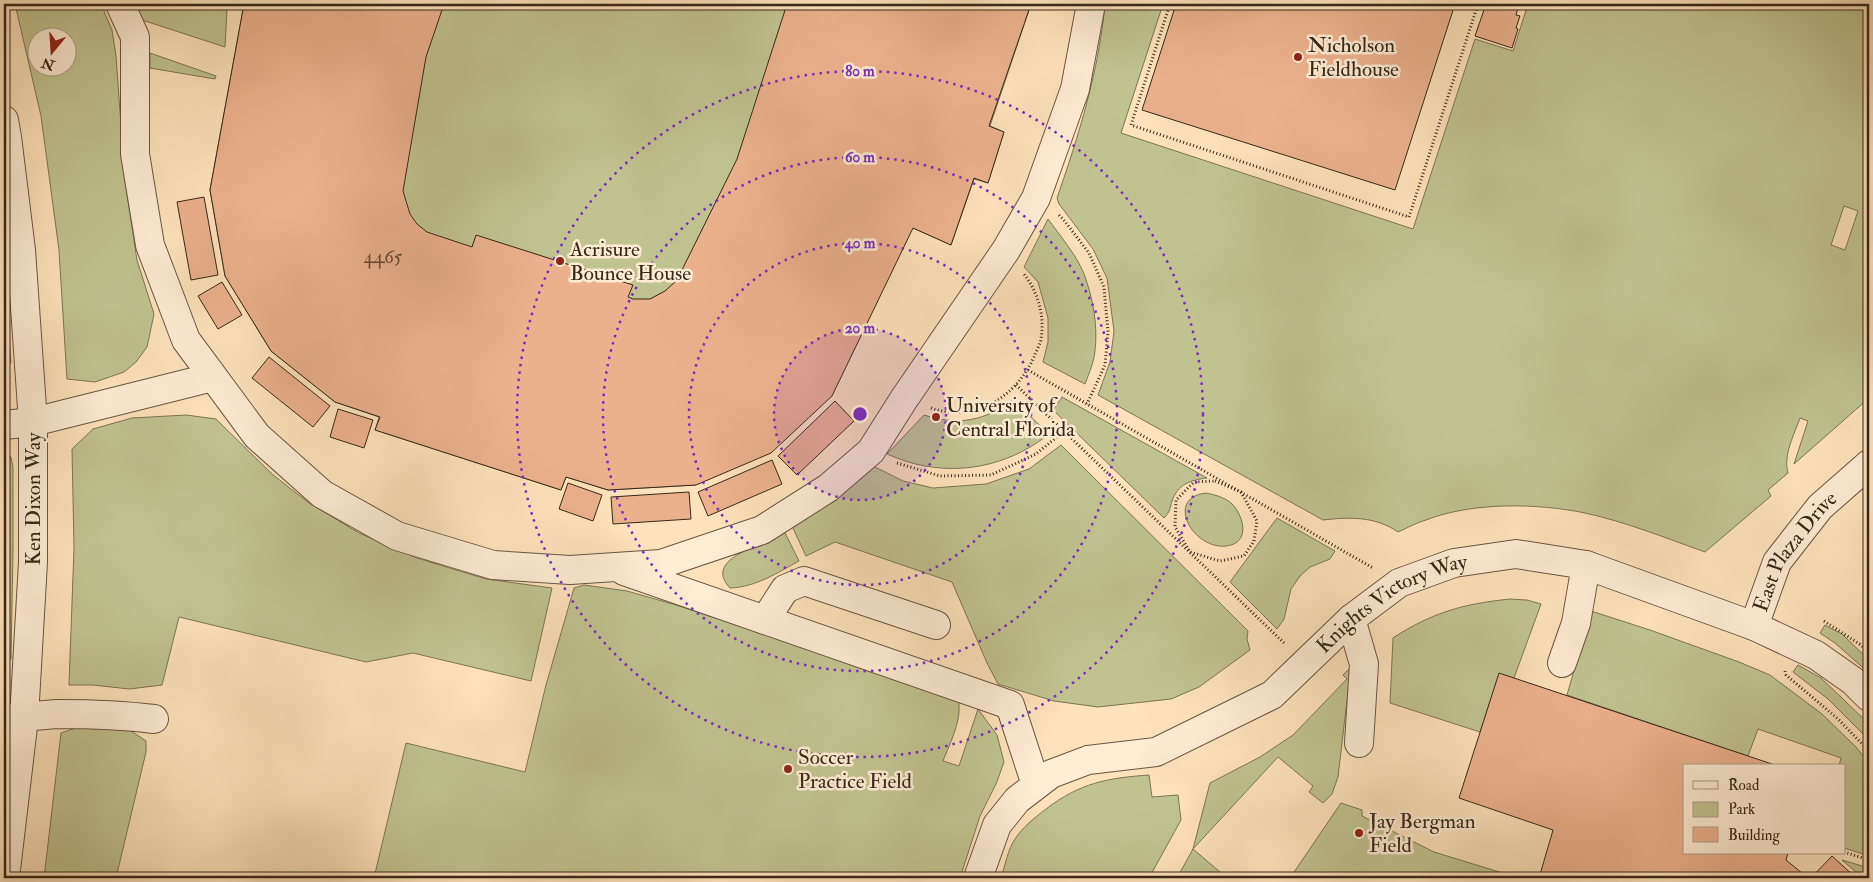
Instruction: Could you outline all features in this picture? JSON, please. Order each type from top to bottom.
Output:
[{"type":"street","points":[[120,4],[135,37],[135,154],[150,245],[186,340],[257,436],[322,494],[397,536],[493,565],[570,570],[661,564],[762,530],[828,488],[871,451],[904,399],[1006,250],[1036,198],[1075,89],[1092,4]]},
{"type":"street","name":"Ken Dixon Way","points":[[4,120],[21,250],[33,422],[33,562],[14,718],[5,878]]},
{"type":"street","points":[[4,425],[33,422],[213,377]]},
{"type":"street","name":"East Plaza Drive","points":[[1754,626],[1778,562],[1820,507],[1869,464]]},
{"type":"street","name":"Knights Victory Way","points":[[978,878],[997,825],[1017,800],[1051,774],[1088,760],[1156,752],[1272,695],[1351,619],[1400,583],[1454,563],[1516,554],[1586,565],[1754,626],[1816,654],[1854,681],[1869,697]]},
{"type":"street","points":[[1562,663],[1576,622],[1586,565]]},
{"type":"street","points":[[613,567],[1010,705],[1036,785]]},
{"type":"street","points":[[765,620],[785,589],[804,580],[936,624]]},
{"type":"street","points":[[1351,619],[1364,664],[1359,743]]},
{"type":"street","points":[[14,718],[56,714],[127,716],[154,719]]},
{"type":"path","points":[[1170,4],[1131,125],[1409,217],[1478,4]]},
{"type":"path","points":[[1036,198],[1063,219],[1089,253],[1104,287],[1108,332],[1105,365],[1087,404]]},
{"type":"path","points":[[904,399],[938,410],[963,412],[994,403],[1016,385],[1028,370],[1041,340],[1042,310],[1029,280],[1006,250]]},
{"type":"path","points":[[1028,370],[1400,583]]},
{"type":"path","points":[[1016,385],[1305,663]]},
{"type":"path","points":[[871,451],[888,460],[940,476],[991,475],[1036,454],[1064,431]]},
{"type":"path","points":[[1194,482],[1214,482],[1241,492],[1257,521],[1254,541],[1244,556],[1220,561],[1190,552],[1175,528],[1176,500],[1194,482]]},
{"type":"path","points":[[1824,621],[1861,645],[1869,653]]},
{"type":"path","points":[[1784,667],[1786,675],[1838,718],[1869,751]]},
{"type":"path","points":[[1846,853],[1869,860]]},
{"type":"green space","points":[[15,4],[101,4],[112,30],[116,56],[125,181],[137,260],[154,314],[147,347],[136,362],[124,372],[95,382],[67,379],[59,250],[41,116],[32,78],[78,78],[78,28],[28,28],[28,60]]},
{"type":"green space","points":[[134,4],[209,4],[227,9],[225,47],[139,19]]},
{"type":"green space","name":"Acrisure Bounce House","points":[[244,4],[1031,4],[990,126],[1004,132],[988,183],[974,179],[951,245],[913,228],[696,485],[608,490],[566,477],[561,490],[375,430],[379,417],[335,402],[271,351],[225,276],[210,190]]},
{"type":"green space","points":[[1105,4],[1163,4],[1121,133],[1413,229],[1475,39],[1513,51],[1528,4],[1869,4],[1869,398],[1794,464],[1808,421],[1800,418],[1788,452],[1788,473],[1768,490],[1771,496],[1705,552],[1616,521],[1585,513],[1546,507],[1505,506],[1464,510],[1422,521],[1398,532],[1371,520],[1342,518],[1323,520],[1098,395],[1110,362],[1114,331],[1107,278],[1093,249],[1059,204],[1057,198],[1087,102],[1102,29]],"holes":[[[1844,206],[1858,211],[1845,250],[1831,245]]]},
{"type":"green space","points":[[150,53],[216,76],[215,79],[150,68]]},
{"type":"green space","points":[[1048,219],[1081,267],[1092,302],[1096,332],[1095,351],[1085,384],[1043,362],[1048,342],[1048,318],[1038,282],[1024,267]]},
{"type":"green space","points":[[4,274],[11,363],[8,363],[4,369]]},
{"type":"green space","points":[[1062,397],[1207,478],[1190,482],[1181,487],[1164,518],[1053,410]]},
{"type":"green space","points":[[1013,400],[1049,434],[1035,444],[1006,459],[975,467],[942,468],[915,464],[887,454],[924,415],[949,420],[971,420],[992,413]]},
{"type":"green space","points":[[186,415],[216,419],[272,474],[309,503],[359,533],[417,558],[486,579],[552,588],[531,681],[413,653],[366,662],[179,617],[162,685],[129,689],[93,685],[69,685],[74,548],[72,449],[93,429],[132,418]]},
{"type":"green space","points":[[1061,445],[1248,631],[1247,639],[1250,650],[1199,687],[1171,699],[1098,707],[1054,701],[998,684],[952,582],[835,542],[806,556],[792,526],[821,509],[873,466],[903,481],[933,488],[986,484],[1029,469]]},
{"type":"green space","points":[[7,453],[11,457],[13,467],[13,549],[11,659],[7,659],[4,664],[4,454]]},
{"type":"green space","points":[[1206,493],[1225,499],[1235,507],[1243,526],[1243,532],[1237,542],[1231,545],[1218,546],[1206,542],[1189,525],[1185,514],[1186,505],[1193,497]]},
{"type":"green space","points":[[1277,518],[1335,551],[1330,559],[1310,567],[1300,576],[1291,589],[1284,619],[1277,629],[1230,582]]},
{"type":"green space","points":[[784,531],[799,561],[757,582],[730,588],[723,574],[724,568],[728,563],[739,554]]},
{"type":"green space","points":[[584,585],[627,591],[676,605],[958,699],[959,714],[943,761],[959,766],[978,709],[997,735],[1004,762],[996,784],[980,816],[960,878],[374,878],[406,743],[525,772],[546,685],[574,588]]},
{"type":"green space","points":[[1510,599],[1527,600],[1541,604],[1514,678],[1499,674],[1480,732],[1390,703],[1393,638],[1422,622],[1449,611]]},
{"type":"green space","points":[[1591,611],[1650,630],[1770,675],[1822,714],[1856,747],[1869,763],[1869,856],[1846,849],[1846,764],[1840,764],[1841,758],[1758,729],[1748,756],[1567,695]]},
{"type":"green space","points":[[1825,625],[1842,634],[1869,660],[1869,673],[1835,643],[1820,633]]},
{"type":"green space","points":[[1798,665],[1821,678],[1869,724],[1869,740],[1828,699],[1793,672]]},
{"type":"green space","points":[[1349,669],[1350,675],[1338,777],[1332,794],[1323,803],[1309,792],[1313,786],[1278,757],[1193,849],[1210,783],[1260,757],[1293,735],[1347,679],[1343,675]]},
{"type":"green space","points":[[79,727],[125,727],[146,741],[146,752],[116,878],[44,878],[61,733]]},
{"type":"green space","points":[[1149,775],[1152,797],[1178,795],[1181,820],[1149,878],[1001,878],[1010,848],[1018,835],[1033,819],[1058,800],[1094,783]]},
{"type":"green space","name":"Jay Bergman Field","points":[[1341,803],[1362,810],[1362,816],[1434,852],[1519,878],[1290,878]]},
{"type":"green space","points":[[1193,849],[1227,878],[1177,878]]},
{"type":"green space","points":[[1842,860],[1869,868],[1869,878],[1863,878]]},
{"type":"building","name":"Acrisure Bounce House","points":[[244,4],[444,4],[426,57],[403,191],[410,214],[417,224],[427,232],[472,247],[476,235],[633,285],[628,297],[633,299],[650,299],[665,291],[677,280],[737,159],[787,4],[1031,4],[989,126],[1004,132],[988,183],[974,178],[951,245],[913,228],[832,396],[771,453],[696,485],[608,490],[566,477],[561,490],[375,430],[380,417],[335,402],[271,351],[225,276],[210,190]]},
{"type":"building","name":"Nicholson Fieldhouse","points":[[1176,4],[1455,4],[1395,190],[1142,110]]},
{"type":"building","points":[[1486,4],[1519,4],[1516,15],[1520,16],[1516,28],[1518,29],[1512,48],[1475,36]]},
{"type":"building","points":[[204,197],[218,275],[191,280],[177,202]]},
{"type":"building","points":[[222,282],[242,315],[218,329],[198,296]]},
{"type":"building","points":[[269,357],[330,406],[313,427],[252,378]]},
{"type":"building","points":[[835,401],[854,421],[797,475],[778,456]]},
{"type":"building","points":[[338,409],[373,420],[364,448],[330,437]]},
{"type":"building","points":[[772,460],[782,484],[708,516],[698,492]]},
{"type":"building","points":[[568,483],[602,495],[593,521],[559,509]]},
{"type":"building","points":[[689,492],[691,519],[613,524],[611,497]]},
{"type":"building","points":[[1499,673],[1772,764],[1683,764],[1683,854],[1788,854],[1786,860],[1808,878],[1539,878],[1553,830],[1459,798]]},
{"type":"building","points":[[1832,856],[1856,878],[1811,878]]},
{"type":"place","name":"Nicholson Fieldhouse","points":[[1298,57]]},
{"type":"place","name":"Acrisure Bounce House","points":[[560,261]]},
{"type":"place","name":"University of Central Florida","points":[[936,417]]},
{"type":"place","name":"Soccer Practice Field","points":[[788,769]]},
{"type":"place","name":"Jay Bergman Field","points":[[1359,833]]}]
